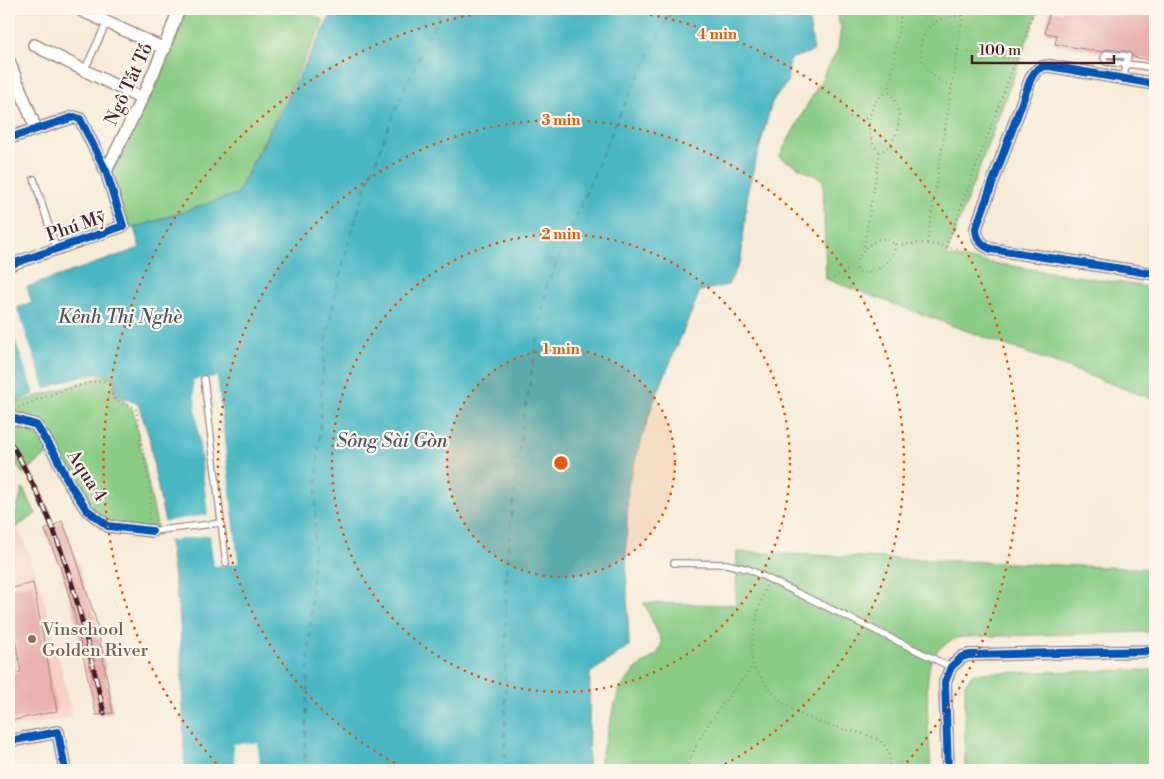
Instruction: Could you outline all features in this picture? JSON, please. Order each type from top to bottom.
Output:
[{"type":"street","points":[[78,9],[165,49]]},
{"type":"street","name":"Ngô Tất Tố","points":[[106,171],[165,49],[179,9]]},
{"type":"street","points":[[34,45],[142,99]]},
{"type":"street","points":[[9,61],[36,129],[9,138]]},
{"type":"street","points":[[1155,84],[1049,66],[1042,67],[1036,71],[1031,78],[977,222],[976,233],[983,245],[991,249],[1155,274]]},
{"type":"street","name":"Phú Mỹ","points":[[9,265],[123,226],[106,171],[80,118],[74,117],[36,129]]},
{"type":"street","name":"Aqua 4","points":[[10,414],[36,425],[55,454],[69,484],[87,510],[108,526],[151,525]]},
{"type":"street","points":[[948,770],[945,682],[951,667],[962,657],[969,655],[1155,651]]},
{"type":"street","points":[[9,741],[58,732],[65,770]]},
{"type":"lane","points":[[84,70],[107,22]]},
{"type":"lane","points":[[1123,80],[1126,64],[1155,68]]},
{"type":"lane","points":[[34,179],[56,248]]},
{"type":"lane","points":[[204,379],[226,563]]},
{"type":"lane","name":"Aqua 4","points":[[151,525],[222,523]]},
{"type":"lane","points":[[674,563],[734,565],[748,569],[951,667]]},
{"type":"path","points":[[863,252],[880,152],[891,144],[898,127],[898,108],[889,92],[902,9]]},
{"type":"path","points":[[927,243],[964,9]]},
{"type":"path","points":[[946,247],[1035,9]]},
{"type":"path","points":[[952,86],[938,80],[929,73],[922,60],[921,46],[924,36],[933,24],[946,17],[963,16]]},
{"type":"path","points":[[958,50],[1017,60]]},
{"type":"path","points":[[880,152],[873,146],[870,133],[870,119],[875,102],[882,95],[889,92]]},
{"type":"path","points":[[850,117],[870,119]]},
{"type":"path","points":[[833,278],[855,266],[863,252],[880,239],[887,239],[894,244],[927,243],[962,248]]},
{"type":"path","points":[[855,266],[858,272],[865,274],[876,270],[887,262],[895,251],[894,244]]},
{"type":"path","points":[[10,414],[34,400],[48,395],[104,379],[110,381],[111,392],[115,400],[136,408],[151,498],[151,525]]},
{"type":"path","points":[[9,493],[12,517],[9,518]]},
{"type":"path","points":[[768,579],[754,634],[751,657],[753,666],[770,690],[792,709],[818,722],[861,732],[880,742],[888,754],[889,764],[887,770]]},
{"type":"path","points":[[686,770],[706,730],[753,666]]},
{"type":"shaded area","name":"Vinschool Golden River","points":[[18,527],[41,589],[72,717],[9,728],[9,585],[15,584],[9,529]]},
{"type":"green space","points":[[186,9],[302,9],[324,21],[237,194],[130,229],[110,172],[147,102]]},
{"type":"green space","points":[[835,9],[1039,9],[946,256],[1155,288],[1155,400],[826,279],[823,180],[779,157],[838,49],[841,27]]},
{"type":"green space","points":[[104,376],[115,378],[115,397],[121,399],[133,410],[159,535],[127,535],[95,522],[50,452],[23,474],[9,455],[9,405]]},
{"type":"green space","points":[[23,488],[36,514],[18,526],[11,528]]},
{"type":"green space","points":[[737,552],[1155,569],[1155,632],[961,637],[946,644],[933,656],[928,678],[927,694],[931,770],[601,770],[600,760],[618,692],[636,669],[658,653],[662,642],[644,603],[736,605]]},
{"type":"green space","points":[[1155,670],[1155,770],[965,770],[965,684],[973,673]]},
{"type":"water","name":"Sông Sài Gòn","points":[[334,9],[818,9],[809,22],[814,51],[790,59],[787,83],[772,102],[748,189],[741,260],[728,285],[700,291],[652,406],[628,485],[626,559],[629,646],[590,673],[588,770],[185,770],[180,620],[169,542],[149,437],[138,404],[116,395],[116,377],[90,375],[62,382],[9,405],[9,311],[32,303],[27,287],[140,248],[134,228],[237,194]]},
{"type":"pier","points":[[16,306],[46,392],[35,396],[9,322],[9,308]]},
{"type":"pier","points":[[217,377],[238,563],[214,566],[210,535],[166,541],[162,522],[208,515],[193,380]]},
{"type":"pier","points":[[258,743],[260,770],[235,770],[233,744]]},
{"type":"building","points":[[1062,9],[1119,9],[1155,14],[1155,61],[1133,57],[1128,51],[1106,49],[1102,52],[1055,44],[1057,35],[1045,33],[1050,10],[1062,12]]},
{"type":"building","points":[[62,521],[72,545],[97,624],[113,713],[96,715],[73,609],[60,566],[45,530]]},
{"type":"building","name":"Vinschool Golden River","points":[[33,583],[57,711],[9,721],[9,674],[21,672],[9,605],[9,589]]},
{"type":"ferry route","points":[[304,770],[321,401],[327,338],[346,253],[372,169],[405,88],[442,9]]},
{"type":"ferry route","points":[[506,770],[506,565],[522,427],[547,285],[616,122],[672,9]]},
{"type":"railway","points":[[9,441],[43,505],[55,534],[74,592],[104,713]]},
{"type":"cycle path","points":[[1155,84],[1049,66],[1038,69],[1031,78],[976,228],[980,241],[991,249],[1155,274]]},
{"type":"cycle path","points":[[9,138],[74,117],[80,119],[106,171],[123,226],[9,265]]},
{"type":"cycle path","points":[[9,417],[36,425],[55,454],[69,483],[87,510],[108,526],[152,531]]},
{"type":"cycle path","points":[[948,770],[945,682],[951,667],[962,657],[969,655],[1155,651]]},
{"type":"cycle path","points":[[9,741],[58,732],[65,770]]},
{"type":"place","name":"Vinschool Golden River","points":[[32,639]]},
{"type":"water label","name":"Kênh Thị Nghè","points":[[120,317]]}]
